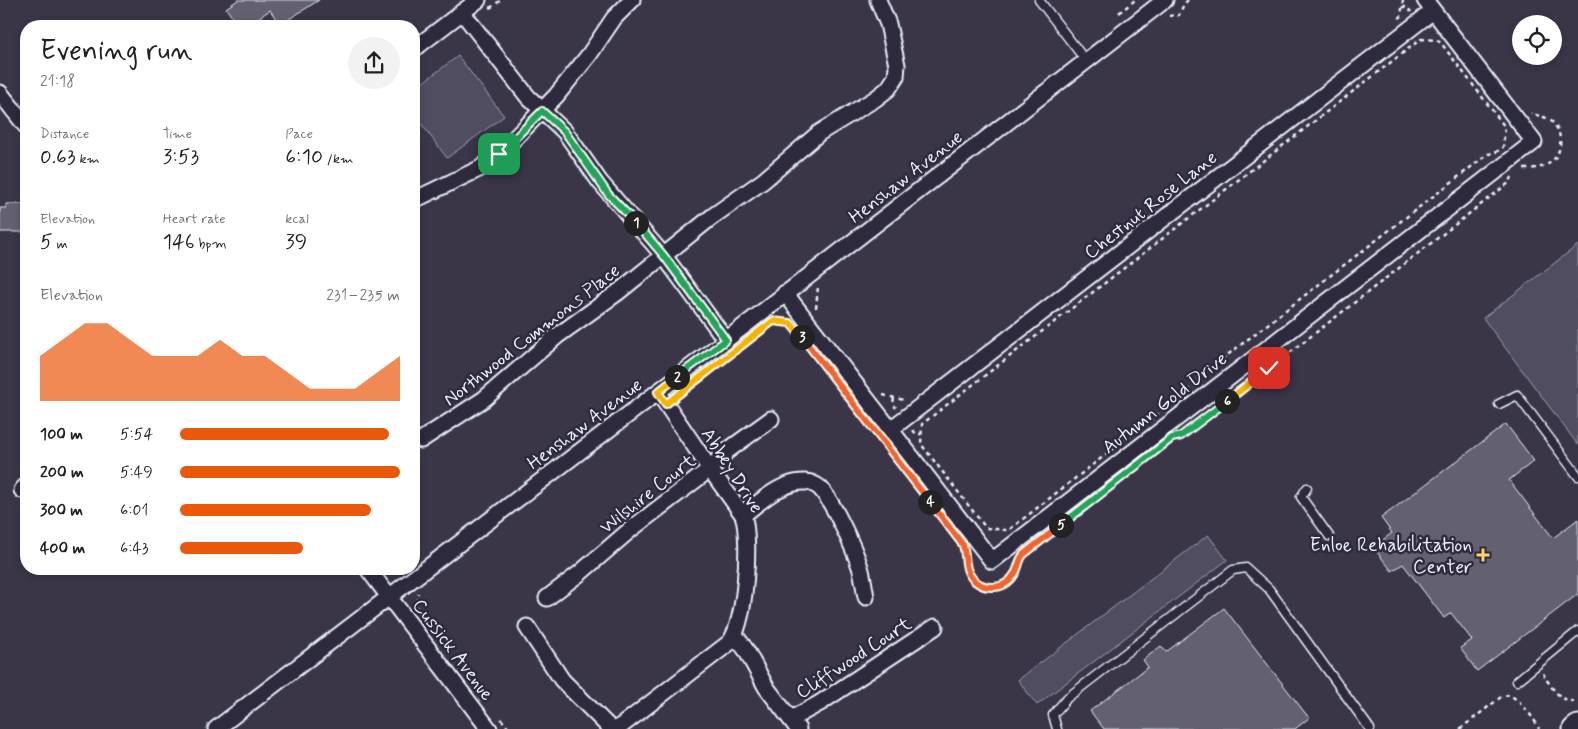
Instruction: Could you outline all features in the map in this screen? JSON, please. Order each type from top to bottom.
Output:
[{"type":"main road","points":[[1574,729],[1578,726]]},
{"type":"street","points":[[420,44],[478,0]]},
{"type":"street","points":[[420,197],[490,162],[542,111],[589,55],[614,18],[632,0]]},
{"type":"street","name":"Northwood Commons Place","points":[[421,440],[484,399],[557,336],[618,293],[713,216],[768,177],[819,133],[888,89],[896,77],[896,59],[888,24],[878,0]]},
{"type":"street","name":"Henshaw Avenue","points":[[420,572],[726,340],[1165,0]]},
{"type":"street","name":"Autumn Gold Drive","points":[[785,294],[992,561],[1534,142],[1429,5]]},
{"type":"street","name":"Chestnut Rose Lane","points":[[891,429],[1429,5]]},
{"type":"street","points":[[462,12],[528,97],[565,132],[608,194],[646,233],[726,340]]},
{"type":"street","points":[[1,98],[20,119]]},
{"type":"street","name":"Abbey Drive","points":[[658,392],[710,470],[743,515],[747,532],[748,551],[742,600],[735,635]]},
{"type":"street","name":"Wilshire Court","points":[[547,598],[642,521],[710,470],[727,451],[771,419]]},
{"type":"street","points":[[743,515],[773,493],[790,485],[805,482],[816,485],[821,489],[834,512],[856,556],[862,574],[866,597]]},
{"type":"street","name":"Cussick Avenue","points":[[373,575],[489,729]]},
{"type":"street","name":"Henshaw Avenue","points":[[216,729],[417,575]]},
{"type":"street","points":[[527,627],[562,680],[611,729]]},
{"type":"street","name":"Cliffwood Court","points":[[795,724],[820,703],[935,627]]},
{"type":"street","points":[[617,729],[729,643],[735,635],[746,650],[766,686],[795,724]]},
{"type":"lane","points":[[1040,0],[1086,61]]},
{"type":"lane","points":[[1499,404],[1517,395],[1578,476]]},
{"type":"lane","points":[[1307,488],[1301,497],[1328,536]]},
{"type":"lane","points":[[1057,729],[1053,716],[1066,698],[1234,570],[1246,568],[1269,589],[1367,728]]},
{"type":"lane","points":[[1517,681],[1578,631]]},
{"type":"path","points":[[1119,13],[1135,0]]},
{"type":"path","points":[[1393,23],[1401,17],[1403,0]]},
{"type":"path","points":[[1418,40],[1437,40],[1505,127],[1503,147],[1495,153],[1488,154],[1206,371],[1199,377],[1194,386],[1006,530],[986,528],[921,444],[922,424],[930,417],[1418,40]]},
{"type":"path","points":[[1519,171],[1547,165],[1555,158],[1560,146],[1559,130],[1545,117],[1528,110]]},
{"type":"path","points":[[1172,438],[1181,436],[1189,431],[1510,182],[1513,175]]},
{"type":"path","points":[[818,286],[815,306],[820,314]]},
{"type":"path","points":[[773,321],[790,323]]},
{"type":"path","points":[[880,391],[883,396],[904,400],[907,398]]},
{"type":"path","points":[[964,549],[967,570],[973,580],[982,586],[994,587],[1005,584],[1014,576],[1024,554]]},
{"type":"path","points":[[416,612],[418,593]]},
{"type":"path","points":[[1543,669],[1544,675],[1562,698],[1571,703],[1578,701]]},
{"type":"path","points":[[1460,729],[1501,697],[1508,695],[1517,699],[1533,719],[1538,729]]},
{"type":"path","points":[[500,718],[509,729]]},
{"type":"shaded area","points":[[458,56],[504,116],[447,158],[420,122],[420,84]]},
{"type":"shaded area","points":[[1578,245],[1578,445],[1483,318]]},
{"type":"shaded area","points":[[1208,535],[1227,560],[1037,705],[1018,680]]},
{"type":"building","points":[[238,0],[319,0],[288,20],[277,20],[270,10],[255,20],[234,20],[226,8]]},
{"type":"building","points":[[6,204],[20,204],[20,232],[0,232],[0,208],[6,208]]},
{"type":"building","points":[[1506,424],[1534,461],[1509,480],[1553,538],[1578,519],[1578,594],[1477,671],[1460,648],[1472,640],[1451,613],[1444,618],[1403,564],[1392,571],[1373,547],[1392,533],[1381,518]]},
{"type":"building","points":[[1224,608],[1309,718],[1295,729],[1104,729],[1090,711],[1148,667],[1143,660],[1161,646],[1166,652]]},
{"type":"place","name":"Enloe Rehabilitation Center","points":[[1483,555]]},
{"type":"route","points":[[499,154],[542,111],[557,123],[578,149],[608,194],[646,233],[707,312],[726,340],[658,392],[666,404],[773,321],[790,323],[963,545],[967,570],[973,580],[982,586],[998,587],[1005,584],[1014,576],[1024,554],[1172,438],[1181,436],[1269,368]]}]
